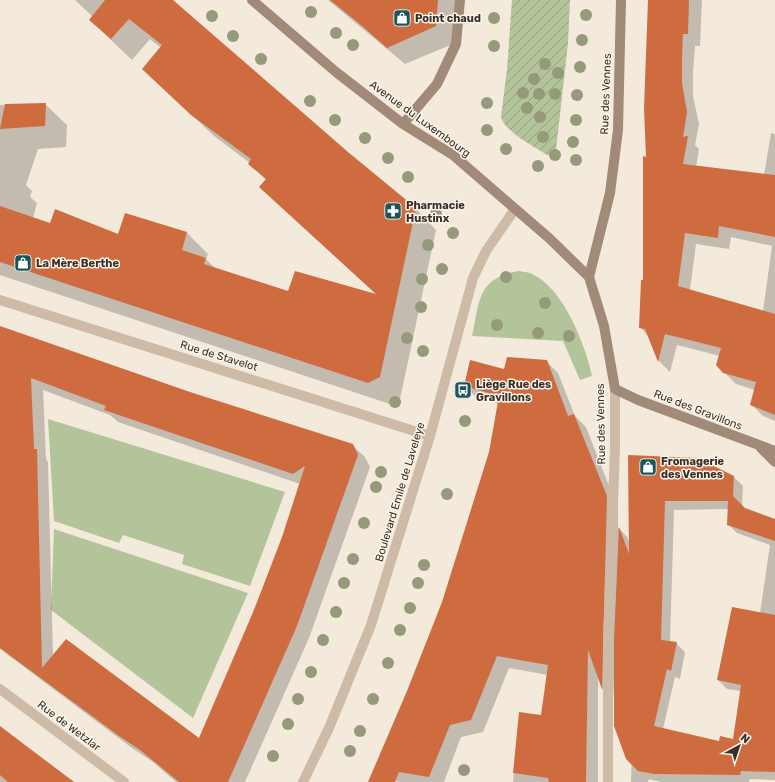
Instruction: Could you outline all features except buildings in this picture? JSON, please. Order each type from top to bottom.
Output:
[{"type":"street","name":"Avenue du Luxembourg","points":[[252,0],[336,72],[403,124],[453,155],[515,209],[589,277]]},
{"type":"street","points":[[403,124],[437,84],[456,44],[460,0]]},
{"type":"street","name":"Rue des Vennes","points":[[608,782],[608,640],[615,448],[615,389],[604,326],[589,277],[610,193],[618,130],[621,0]]},
{"type":"street","name":"Boulevard Emile de Laveleye","points":[[303,782],[329,728],[371,625],[430,436],[473,278],[486,250],[515,209]]},
{"type":"street","name":"Rue de Stavelot","points":[[0,300],[430,436]]},
{"type":"street","name":"Rue des Gravillons","points":[[615,389],[638,400],[775,451]]},
{"type":"street","points":[[760,446],[775,444]]},
{"type":"street","points":[[760,446],[775,462]]},
{"type":"street","name":"Rue de Wetzlar","points":[[0,689],[124,782]]},
{"type":"green space","points":[[512,0],[570,0],[568,43],[556,150],[552,155],[547,155],[514,133],[503,122],[501,117],[507,69]]},
{"type":"green space","points":[[519,271],[532,274],[545,282],[564,305],[572,319],[584,349],[592,376],[580,380],[563,341],[472,336],[479,301],[488,285],[495,279],[505,274]]},
{"type":"green space","points":[[48,419],[285,492],[250,586],[182,564],[184,555],[123,535],[119,543],[54,521]]},
{"type":"green space","points":[[54,529],[248,593],[193,718],[51,610]]},
{"type":"place","name":"Point chaud","points":[[402,18]]},
{"type":"place","name":"Pharmacie Hustinx","points":[[393,211]]},
{"type":"place","name":"La Mère Berthe","points":[[23,263]]},
{"type":"place","name":"Liège Rue des Gravillons","points":[[463,390]]},
{"type":"place","name":"Fromagerie des Vennes","points":[[648,467]]}]
